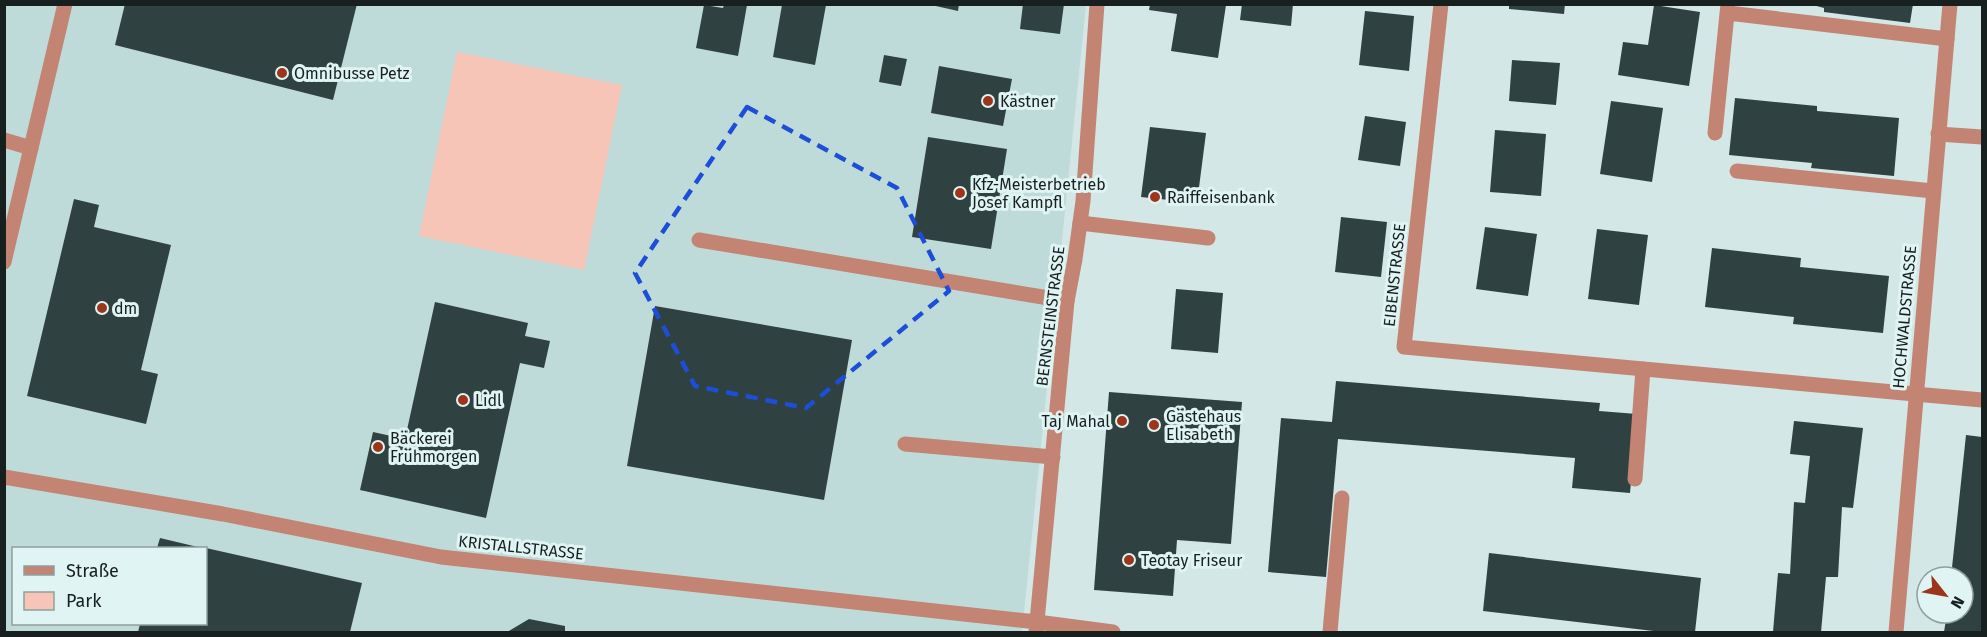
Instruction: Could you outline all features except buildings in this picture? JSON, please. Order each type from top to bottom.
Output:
[{"type":"street","points":[[4,262],[65,4]]},
{"type":"street","name":"BERNSTEINSTRASSE","points":[[1037,627],[1067,301],[1083,201],[1097,4]]},
{"type":"street","name":"EIBENSTRASSE","points":[[1441,4],[1404,347],[1983,400]]},
{"type":"street","name":"HOCHWALDSTRASSE","points":[[1896,633],[1950,4]]},
{"type":"street","points":[[1715,133],[1728,9],[1947,39]]},
{"type":"street","points":[[1938,135],[1983,137]]},
{"type":"street","points":[[4,140],[31,148]]},
{"type":"street","points":[[1737,171],[1934,190]]},
{"type":"street","points":[[1080,223],[1208,238]]},
{"type":"street","points":[[699,240],[1067,301]]},
{"type":"street","points":[[1635,479],[1643,369]]},
{"type":"street","points":[[905,444],[1053,457]]},
{"type":"street","name":"KRISTALLSTRASSE","points":[[4,477],[223,514],[441,556],[1037,627],[1113,633]]},
{"type":"street","points":[[1330,633],[1342,498]]},
{"type":"highlighted area","points":[[747,107],[897,188],[949,291],[806,408],[695,386],[635,273]]},
{"type":"shaded area","points":[[4,5],[1086,5],[1022,632],[5,632]]},
{"type":"green space","points":[[457,52],[622,85],[584,270],[419,236]]},
{"type":"place","name":"Omnibusse Petz","points":[[282,73]]},
{"type":"place","name":"Kästner","points":[[988,101]]},
{"type":"place","name":"Kfz-Meisterbetrieb Josef Kampfl","points":[[960,193]]},
{"type":"place","name":"Raiffeisenbank","points":[[1155,197]]},
{"type":"place","name":"dm","points":[[102,308]]},
{"type":"place","name":"Lidl","points":[[463,400]]},
{"type":"place","name":"Taj Mahal","points":[[1122,421]]},
{"type":"place","name":"Gästehaus Elisabeth","points":[[1154,425]]},
{"type":"place","name":"Bäckerei Frühmorgen","points":[[378,447]]},
{"type":"place","name":"Teotay Friseur","points":[[1129,560]]}]
